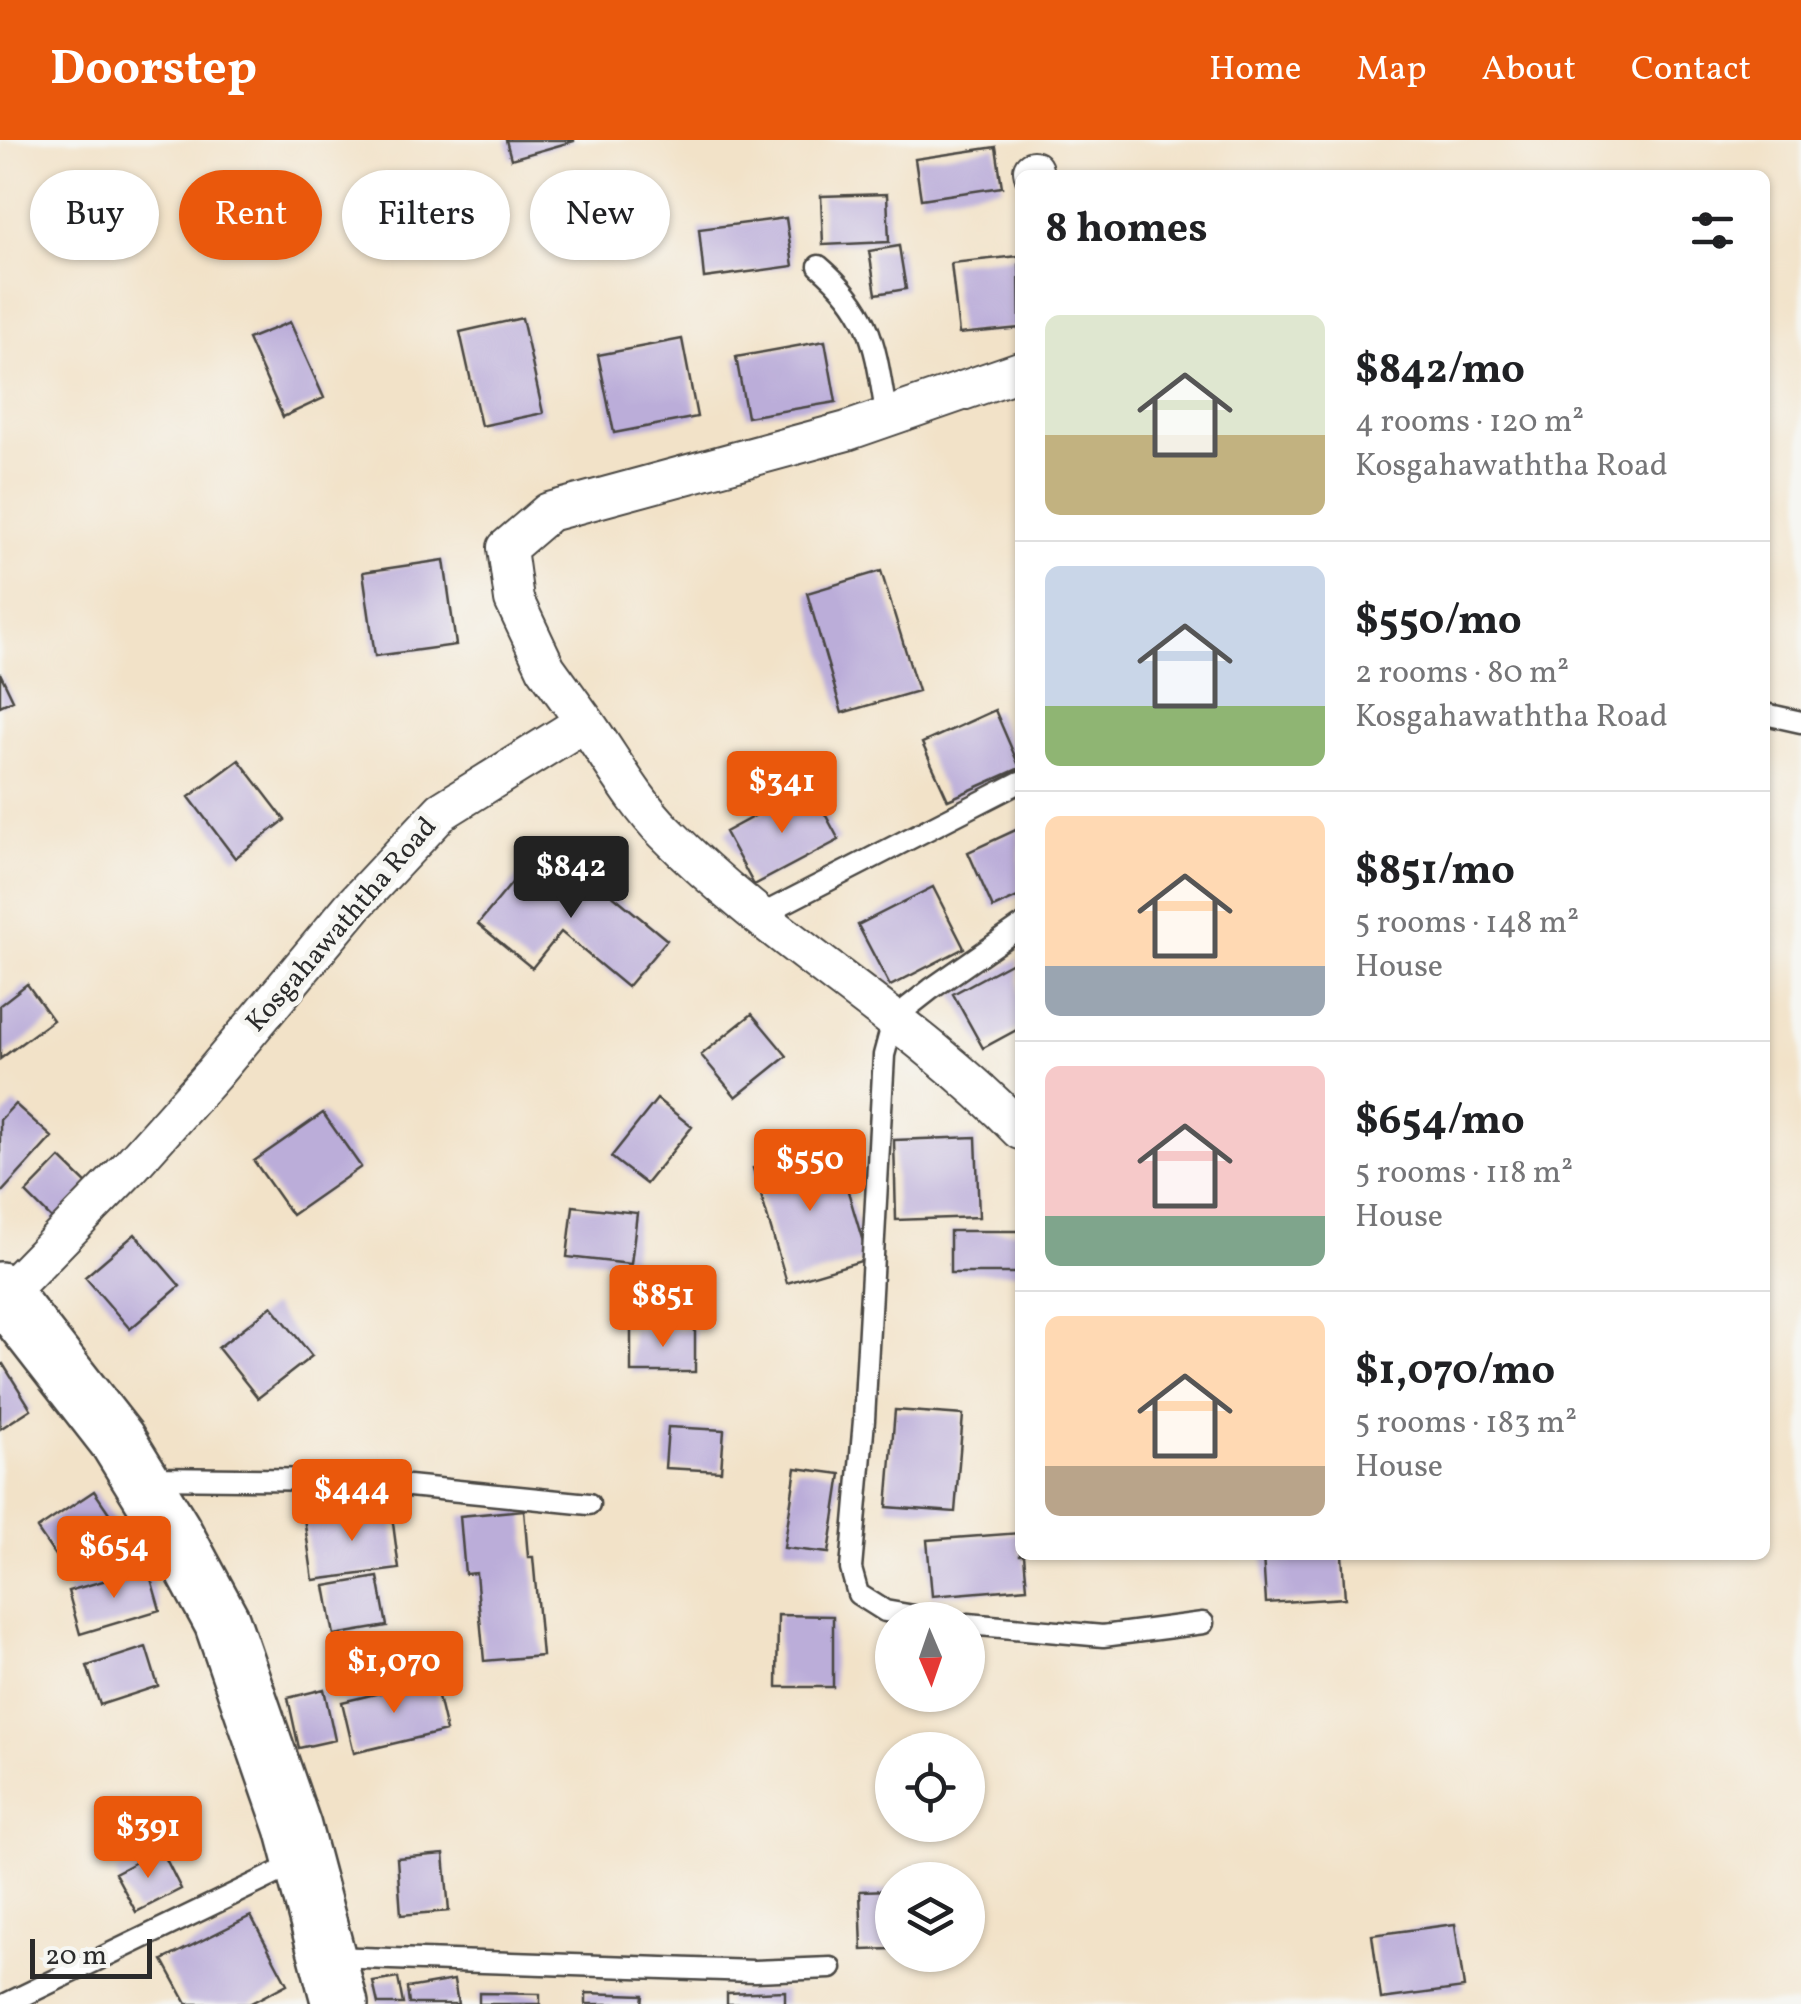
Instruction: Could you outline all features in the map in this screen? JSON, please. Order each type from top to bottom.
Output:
[{"type":"main road","points":[[2,1293],[117,1440],[222,1622],[302,1861],[334,1981]]},
{"type":"street","points":[[1015,373],[887,418],[548,512],[508,548],[514,600],[546,668],[662,830],[757,917],[935,1049],[1015,1125]]},
{"type":"street","name":"Kosgahawaththa Road","points":[[2,1293],[142,1155],[353,906],[442,811],[584,722]]},
{"type":"lane","points":[[819,266],[848,290],[873,339],[887,418]]},
{"type":"lane","points":[[1770,715],[1801,722]]},
{"type":"lane","points":[[757,917],[1015,785]]},
{"type":"lane","points":[[875,1605],[858,1594],[851,1569],[864,1420],[884,1055],[894,1018],[1015,930]]},
{"type":"lane","points":[[141,1478],[349,1480],[589,1504]]},
{"type":"lane","points":[[985,1626],[1103,1636],[1203,1622]]},
{"type":"lane","points":[[6,2004],[302,1861]]},
{"type":"lane","points":[[334,1981],[831,1968]]},
{"type":"building","points":[[506,140],[574,140],[574,141],[511,159]]},
{"type":"building","points":[[996,147],[1002,187],[921,199],[915,159]]},
{"type":"building","points":[[887,194],[889,242],[823,245],[821,196]]},
{"type":"building","points":[[786,218],[793,266],[704,278],[699,229]]},
{"type":"building","points":[[899,246],[906,289],[876,294],[869,251]]},
{"type":"building","points":[[1015,256],[1015,328],[959,334],[951,263]]},
{"type":"building","points":[[522,318],[543,413],[481,426],[460,332]]},
{"type":"building","points":[[290,322],[324,398],[283,417],[248,339]]},
{"type":"building","points":[[682,339],[697,417],[614,433],[598,355]]},
{"type":"building","points":[[825,341],[836,402],[747,417],[736,357]]},
{"type":"building","points":[[444,560],[456,645],[375,656],[363,572]]},
{"type":"building","points":[[881,571],[918,691],[842,713],[807,593]]},
{"type":"building","points":[[0,673],[13,700],[0,706]]},
{"type":"building","points":[[995,710],[1015,756],[1015,770],[948,800],[922,743]]},
{"type":"building","points":[[239,760],[285,820],[235,858],[189,797]]},
{"type":"building","points":[[810,786],[839,840],[754,885],[725,832]]},
{"type":"building","points":[[1015,830],[1015,898],[993,908],[968,852]]},
{"type":"building","points":[[535,855],[563,878],[575,864],[667,940],[627,987],[561,932],[532,968],[478,924]]},
{"type":"building","points":[[933,887],[964,948],[890,986],[858,925]]},
{"type":"building","points":[[1015,961],[1015,1031],[983,1048],[953,994]]},
{"type":"building","points":[[27,984],[53,1020],[0,1059],[0,1005]]},
{"type":"building","points":[[752,1014],[787,1056],[736,1097],[701,1055]]},
{"type":"building","points":[[657,1099],[692,1127],[646,1184],[611,1157]]},
{"type":"building","points":[[15,1104],[52,1137],[0,1194],[0,1120]]},
{"type":"building","points":[[323,1113],[361,1167],[292,1215],[254,1161]]},
{"type":"building","points":[[976,1137],[979,1217],[896,1220],[894,1140]]},
{"type":"building","points":[[834,1144],[868,1259],[787,1283],[753,1168]]},
{"type":"building","points":[[60,1158],[90,1187],[55,1222],[26,1193]]},
{"type":"building","points":[[573,1206],[637,1213],[631,1264],[567,1257]]},
{"type":"building","points":[[950,1231],[1015,1231],[1015,1273],[950,1273]]},
{"type":"building","points":[[135,1234],[180,1286],[130,1329],[85,1277]]},
{"type":"building","points":[[272,1306],[312,1356],[258,1398],[218,1348]]},
{"type":"building","points":[[631,1329],[695,1329],[695,1372],[631,1372]]},
{"type":"building","points":[[3,1364],[31,1409],[0,1429],[0,1366]]},
{"type":"building","points":[[895,1410],[963,1415],[955,1512],[887,1507]]},
{"type":"building","points":[[668,1427],[724,1430],[721,1471],[665,1468]]},
{"type":"building","points":[[796,1468],[841,1474],[829,1553],[784,1548]]},
{"type":"building","points":[[94,1491],[122,1532],[65,1570],[37,1529]]},
{"type":"building","points":[[391,1508],[399,1569],[313,1580],[304,1518]]},
{"type":"building","points":[[524,1510],[528,1557],[533,1557],[542,1656],[484,1661],[476,1573],[465,1574],[460,1516]]},
{"type":"building","points":[[1015,1533],[1015,1560],[1024,1560],[1027,1588],[932,1596],[927,1540]]},
{"type":"building","points":[[1263,1560],[1342,1560],[1345,1598],[1266,1603]]},
{"type":"building","points":[[148,1568],[160,1610],[80,1634],[68,1591]]},
{"type":"building","points":[[378,1577],[387,1626],[334,1635],[325,1586]]},
{"type":"building","points":[[778,1615],[833,1616],[833,1687],[777,1687]]},
{"type":"building","points":[[146,1647],[158,1686],[100,1705],[87,1666]]},
{"type":"building","points":[[434,1680],[446,1731],[354,1753],[342,1702]]},
{"type":"building","points":[[324,1689],[335,1740],[299,1748],[288,1698]]},
{"type":"building","points":[[161,1849],[181,1889],[136,1912],[115,1873]]},
{"type":"building","points":[[444,1854],[449,1911],[401,1915],[397,1858]]},
{"type":"building","points":[[860,1891],[875,1891],[875,1950],[862,1950]]},
{"type":"building","points":[[251,1916],[287,1984],[249,2004],[187,2004],[163,1960]]},
{"type":"building","points":[[1455,1924],[1464,1988],[1381,1999],[1372,1935]]},
{"type":"building","points":[[398,1978],[403,2004],[378,2004],[373,1982]]},
{"type":"building","points":[[454,1980],[458,2004],[409,2004],[407,1988]]},
{"type":"building","points":[[785,1991],[785,2004],[727,2004],[727,1993]]},
{"type":"building","points":[[479,1993],[540,1994],[540,2004],[479,2004]]},
{"type":"building","points":[[586,1993],[643,1995],[642,2004],[586,2004]]}]
